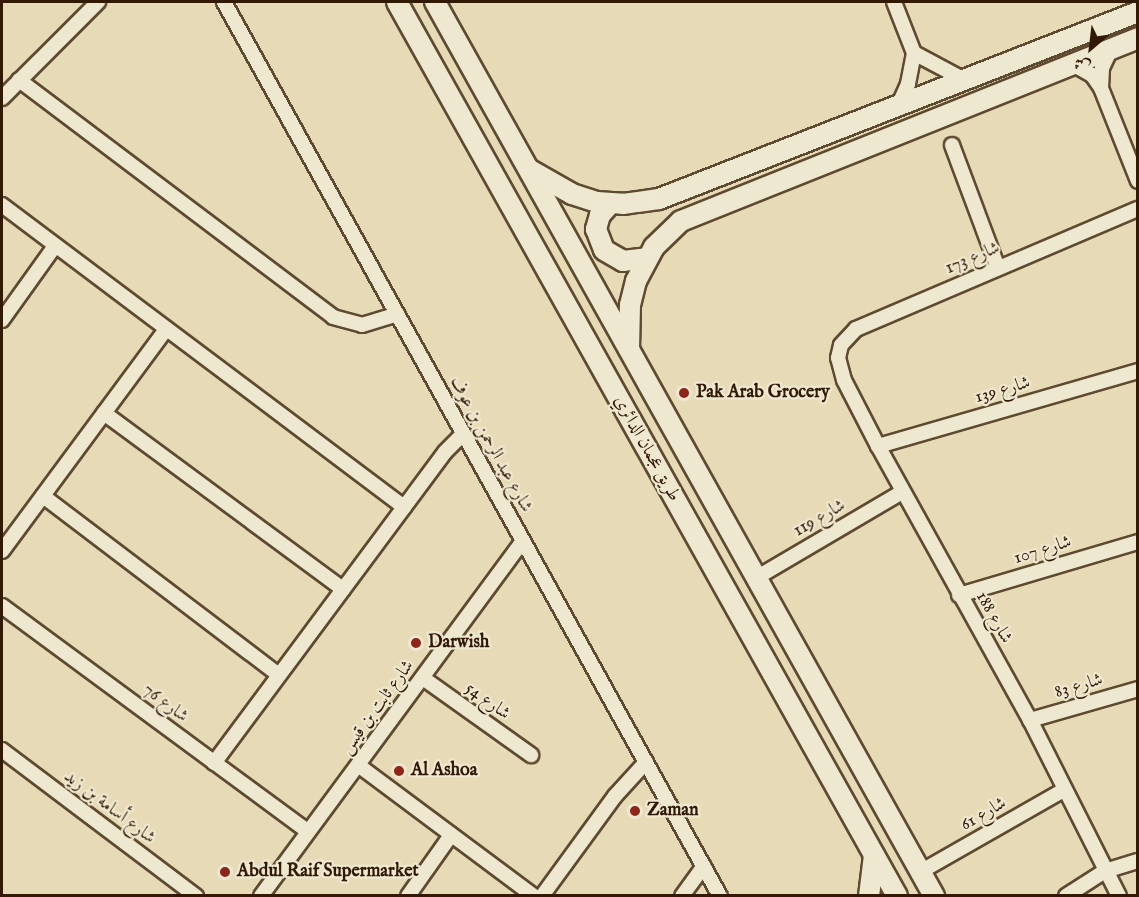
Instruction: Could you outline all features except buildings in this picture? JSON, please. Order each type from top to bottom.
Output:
[{"type":"main road","name":"طريق عجمان الدائري","points":[[397,2],[897,896]]},
{"type":"main road","name":"طريق عجمان الدائري","points":[[435,2],[934,896]]},
{"type":"main road","points":[[528,169],[572,194],[610,204],[635,204],[670,195],[1137,12]]},
{"type":"main road","points":[[629,351],[632,293],[647,258],[671,229],[695,214],[1137,38]]},
{"type":"main road","points":[[610,204],[600,215],[596,229],[604,250],[623,261],[647,258]]},
{"type":"main road","points":[[869,896],[874,855]]},
{"type":"street","name":"شارع عبد الرحمن بن عوف","points":[[217,2],[226,7],[720,896]]},
{"type":"street","points":[[894,2],[914,53],[908,84],[899,104]]},
{"type":"street","points":[[2,99],[90,4]]},
{"type":"street","points":[[1101,88],[1102,68],[1111,49]]},
{"type":"street","points":[[914,53],[963,79]]},
{"type":"street","points":[[1072,64],[1092,75],[1101,88],[1137,181]]},
{"type":"street","points":[[19,80],[333,317],[362,326],[397,314]]},
{"type":"street","points":[[952,145],[998,268]]},
{"type":"street","points":[[2,206],[404,507]]},
{"type":"street","name":"شارع 173","points":[[838,358],[841,345],[856,329],[1137,209]]},
{"type":"street","points":[[2,320],[55,246]]},
{"type":"street","points":[[2,551],[166,329]]},
{"type":"street","name":"شارع 188","points":[[838,358],[844,380],[902,492],[1030,720],[1119,896]]},
{"type":"street","name":"شارع 139","points":[[878,446],[1137,371]]},
{"type":"street","points":[[104,413],[343,589]]},
{"type":"street","points":[[214,763],[449,446],[463,434]]},
{"type":"street","name":"شارع 119","points":[[756,578],[902,492]]},
{"type":"street","points":[[43,496],[279,675]]},
{"type":"street","name":"شارع ثابت بن قيس","points":[[261,896],[523,541]]},
{"type":"street","name":"شارع 107","points":[[959,595],[1137,542]]},
{"type":"street","name":"شارع 76","points":[[2,606],[308,832]]},
{"type":"street","name":"شارع 54","points":[[423,678],[531,755]]},
{"type":"street","name":"شارع 83","points":[[1030,720],[1137,689]]},
{"type":"street","name":"شارع أسامة بن زيد","points":[[2,750],[196,896]]},
{"type":"street","points":[[542,896],[615,796],[646,762]]},
{"type":"street","points":[[358,765],[534,896]]},
{"type":"street","name":"شارع 61","points":[[921,872],[1065,790]]},
{"type":"street","points":[[408,896],[452,835]]},
{"type":"street","points":[[1066,896],[1105,871],[1137,861]]},
{"type":"street","points":[[682,896],[704,866]]},
{"type":"place","name":"Pak Arab Grocery","points":[[684,393]]},
{"type":"place","name":"Darwish","points":[[416,643]]},
{"type":"place","name":"Al Ashoa","points":[[399,771]]},
{"type":"place","name":"Zaman","points":[[635,811]]},
{"type":"place","name":"Abdul Raif Supermarket","points":[[225,872]]}]
